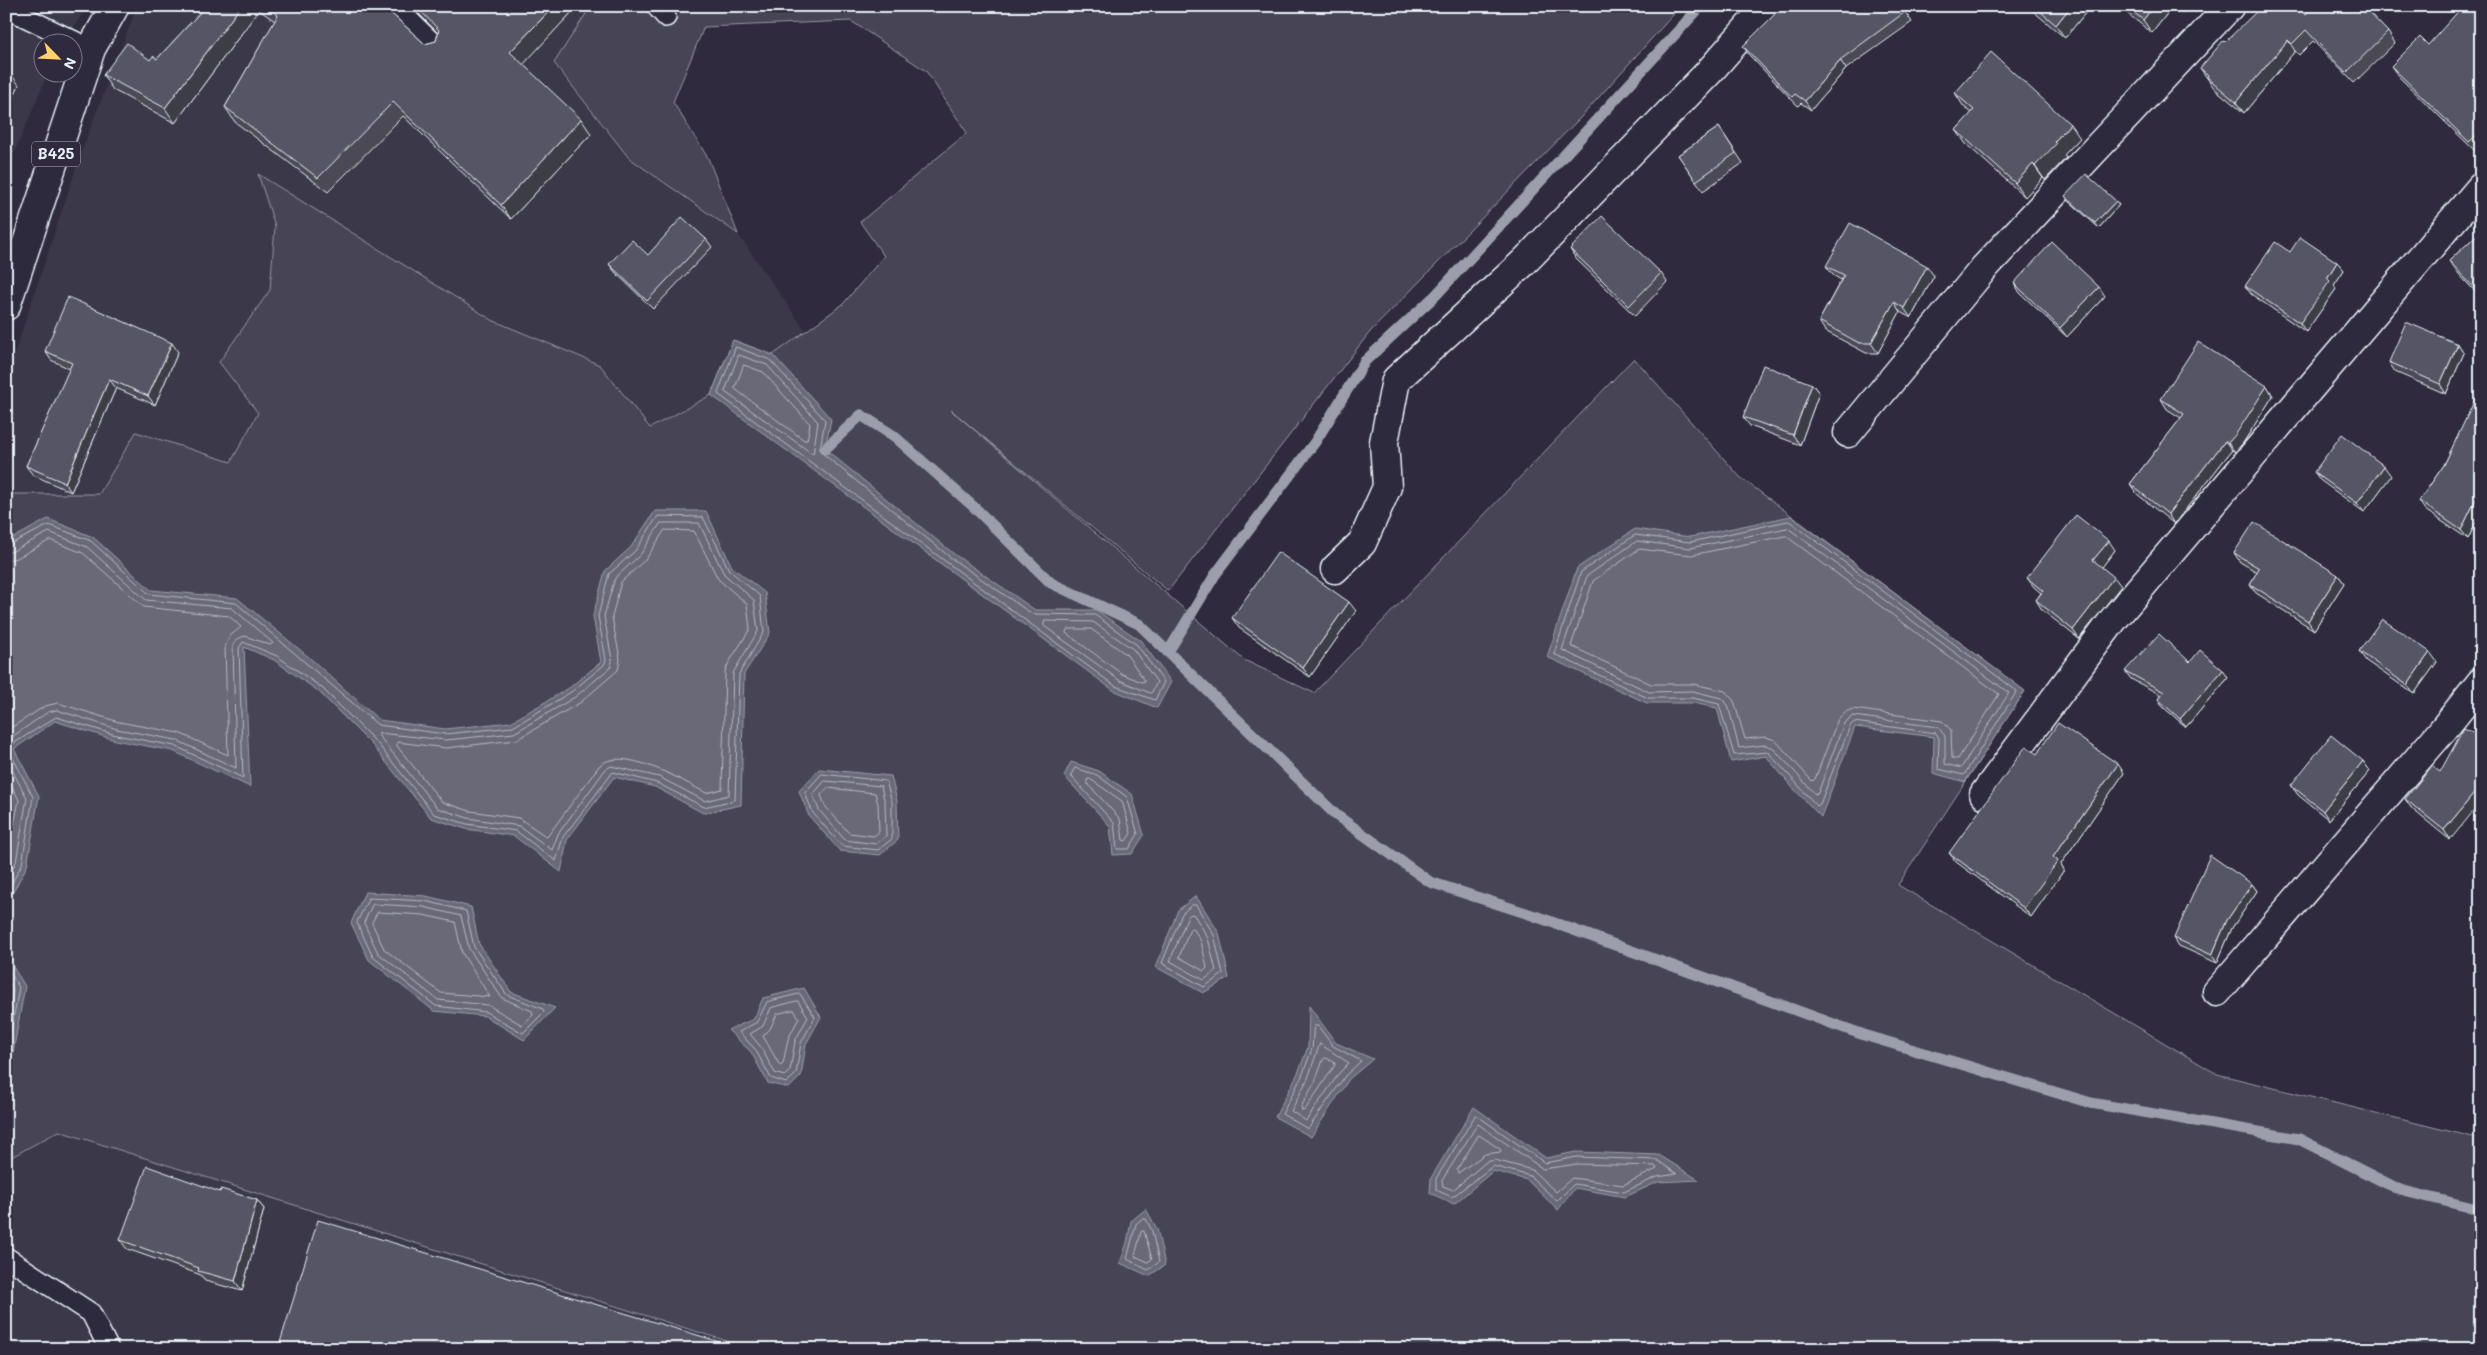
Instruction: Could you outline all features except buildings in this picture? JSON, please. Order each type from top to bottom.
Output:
[{"type":"street","name":"B425","points":[[6,306],[91,49],[115,6]]},
{"type":"street","points":[[1335,569],[1362,543],[1387,487],[1384,442],[1396,380],[1530,256],[1710,72],[1767,6]]},
{"type":"street","points":[[1848,432],[1985,267],[2230,6]]},
{"type":"street","points":[[1984,794],[2113,620],[2481,187]]},
{"type":"street","points":[[2216,992],[2442,731],[2481,682]]},
{"type":"lane","points":[[395,6],[438,48]]},
{"type":"lane","points":[[6,8],[91,49]]},
{"type":"lane","points":[[6,1257],[91,1312],[109,1349]]},
{"type":"shaded area","points":[[6,6],[87,6],[71,32],[32,32],[32,82],[44,82],[6,173]]},
{"type":"shaded area","points":[[137,6],[591,6],[554,64],[629,159],[738,234],[806,331],[773,355],[733,340],[711,395],[650,428],[600,365],[492,320],[259,175],[275,226],[270,290],[219,362],[258,413],[231,463],[136,432],[99,494],[6,494],[6,379],[83,147]]},
{"type":"shaded area","points":[[591,6],[1681,6],[1581,117],[1370,332],[1168,591],[951,410],[1244,660],[1314,693],[1634,358],[1740,477],[2025,691],[1898,885],[2217,1074],[2481,1139],[2481,1349],[752,1349],[59,1131],[6,1160],[6,494],[99,494],[136,432],[231,462],[258,413],[219,362],[270,290],[275,226],[258,174],[492,320],[600,365],[650,428],[711,395],[733,340],[773,355],[843,304],[884,256],[860,222],[967,133],[926,71],[851,21],[704,27],[673,102],[708,158],[738,234],[629,158],[554,63]]},
{"type":"shaded area","points":[[59,1131],[752,1349],[6,1349],[6,1160]]},
{"type":"water","points":[[733,340],[773,355],[831,419],[825,449],[954,554],[1035,610],[1096,610],[1141,641],[1171,682],[1157,708],[1113,690],[711,395]]},
{"type":"water","points":[[655,511],[706,511],[732,567],[765,593],[770,633],[744,674],[741,805],[703,813],[655,787],[614,777],[567,840],[561,872],[514,836],[466,829],[431,818],[373,746],[318,691],[274,660],[244,647],[250,787],[173,751],[115,740],[55,721],[14,749],[39,796],[27,866],[6,905],[6,542],[48,519],[93,537],[151,590],[237,598],[311,659],[379,720],[445,729],[511,722],[569,688],[601,662],[593,616],[605,571],[631,547]]},
{"type":"water","points":[[1791,516],[2025,691],[1965,782],[1933,773],[1934,737],[1855,727],[1821,817],[1791,786],[1766,756],[1731,762],[1717,708],[1693,703],[1647,703],[1547,657],[1577,568],[1635,529],[1690,537]]},
{"type":"water","points":[[1071,762],[1099,771],[1132,794],[1144,835],[1132,854],[1113,855],[1110,826],[1064,776]]},
{"type":"water","points":[[819,769],[891,776],[897,801],[898,840],[880,855],[840,851],[809,816],[799,791]]},
{"type":"water","points":[[365,892],[426,896],[471,907],[479,944],[511,992],[555,1008],[524,1040],[485,1016],[434,1011],[369,960],[351,923]]},
{"type":"water","points":[[1196,896],[1219,933],[1229,978],[1203,993],[1156,967],[1178,910]]},
{"type":"water","points":[[6,956],[25,986],[10,1069],[6,1070]]},
{"type":"water","points":[[804,988],[821,1017],[806,1044],[801,1076],[789,1088],[768,1083],[751,1052],[728,1030],[754,1019],[763,998]]},
{"type":"water","points":[[1309,1006],[1336,1043],[1373,1059],[1349,1079],[1311,1137],[1275,1117],[1298,1073],[1308,1047]]},
{"type":"water","points":[[1474,1107],[1546,1158],[1576,1152],[1659,1155],[1699,1180],[1658,1182],[1625,1197],[1575,1188],[1558,1210],[1527,1180],[1493,1171],[1454,1204],[1430,1193],[1431,1178]]},
{"type":"water","points":[[1146,1209],[1157,1229],[1165,1265],[1149,1276],[1120,1263],[1127,1243],[1131,1221]]},
{"type":"waterway","points":[[1168,652],[1215,575],[1315,442],[1365,361],[1436,295],[1701,6]]},
{"type":"waterway","points":[[825,449],[861,415],[894,436],[975,508],[1051,583],[1139,624],[1336,815],[1430,882],[1535,916],[1864,1035],[2091,1103],[2299,1139],[2400,1190],[2481,1210]]}]
